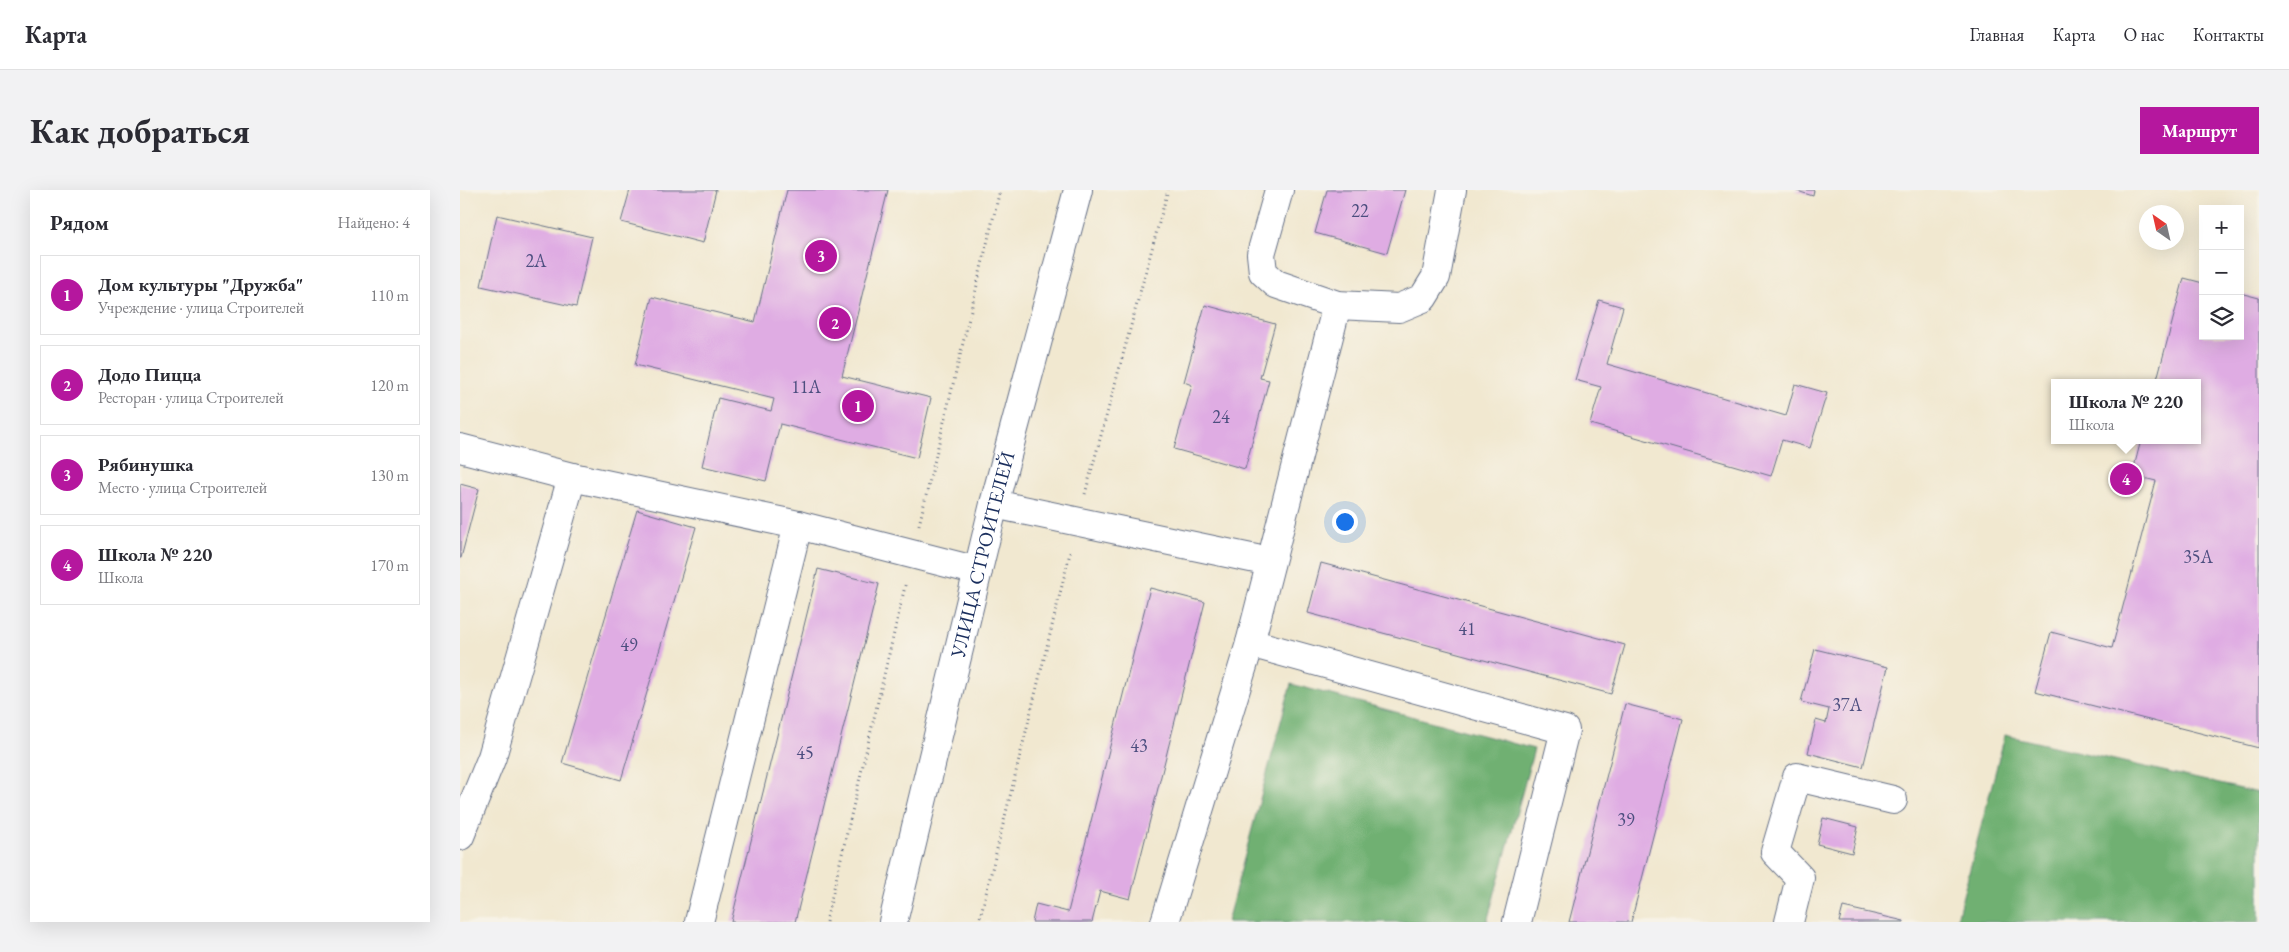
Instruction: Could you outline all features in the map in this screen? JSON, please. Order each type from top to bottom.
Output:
[{"type":"street","name":"УЛИЦА СТРОИТЕЛЕЙ","points":[[893,922],[994,504],[1078,190]]},
{"type":"street","points":[[1279,190],[1261,254],[1263,272],[1276,284],[1337,305],[1399,308],[1423,298],[1436,277],[1452,190]]},
{"type":"street","points":[[1165,922],[1250,643],[1337,305]]},
{"type":"street","points":[[460,448],[572,477],[798,525],[978,572]]},
{"type":"street","points":[[460,836],[492,757],[572,477]]},
{"type":"street","points":[[994,504],[1270,562]]},
{"type":"street","points":[[699,922],[798,525]]},
{"type":"street","points":[[1250,643],[1565,730],[1517,922]]},
{"type":"street","points":[[1789,922],[1800,878],[1776,852],[1797,777],[1893,800]]},
{"type":"path","points":[[826,922],[1000,190]]},
{"type":"path","points":[[979,922],[1077,522],[1168,190]]},
{"type":"green space","points":[[1291,684],[1534,749],[1487,922],[1227,922]]},
{"type":"green space","points":[[2005,735],[2259,793],[2259,922],[1956,922]]},
{"type":"building","points":[[630,190],[716,190],[703,243],[621,222]]},
{"type":"building","points":[[787,190],[888,190],[842,376],[931,398],[917,458],[780,424],[766,481],[702,466],[718,398],[771,411],[774,399],[635,365],[652,297],[755,322]]},
{"type":"building","points":[[1327,190],[1405,190],[1387,253],[1315,233]]},
{"type":"building","points":[[1794,190],[1814,190],[1813,196]]},
{"type":"building","points":[[497,215],[592,237],[576,307],[481,286]]},
{"type":"building","points":[[2184,278],[2199,282],[2199,340],[2244,340],[2244,294],[2259,298],[2259,748],[2035,691],[2051,632],[2112,648],[2156,481],[2132,475],[2140,444],[2201,444],[2201,379],[2157,379]]},
{"type":"building","points":[[1599,300],[1623,307],[1607,364],[1786,416],[1795,384],[1827,393],[1810,448],[1782,440],[1771,476],[1590,424],[1601,387],[1575,380]]},
{"type":"building","points":[[1205,305],[1275,324],[1260,378],[1269,380],[1245,469],[1174,449],[1192,385],[1184,382]]},
{"type":"building","points":[[460,484],[479,489],[461,558],[460,558]]},
{"type":"building","points":[[637,510],[696,527],[621,780],[562,763]]},
{"type":"building","points":[[1321,563],[1625,645],[1611,694],[1308,613]]},
{"type":"building","points":[[818,569],[879,584],[795,922],[731,922]]},
{"type":"building","points":[[1150,588],[1205,602],[1130,899],[1100,891],[1092,922],[1032,922],[1036,904],[1068,912]]},
{"type":"building","points":[[1815,649],[1888,667],[1863,767],[1808,753],[1816,720],[1826,723],[1829,709],[1801,702]]},
{"type":"building","points":[[1625,704],[1683,719],[1631,922],[1569,922]]},
{"type":"building","points":[[1823,818],[1858,827],[1852,853],[1817,844]]},
{"type":"building","points":[[1843,907],[1904,921],[1904,922],[1839,922]]},
{"type":"place","name":"Рябинушка","points":[[821,256]]},
{"type":"place","name":"Додо Пицца","points":[[835,323]]},
{"type":"place","name":"Дом культуры \"Дружба\"","points":[[858,406]]},
{"type":"place","name":"Школа № 220","points":[[2126,479]]}]
